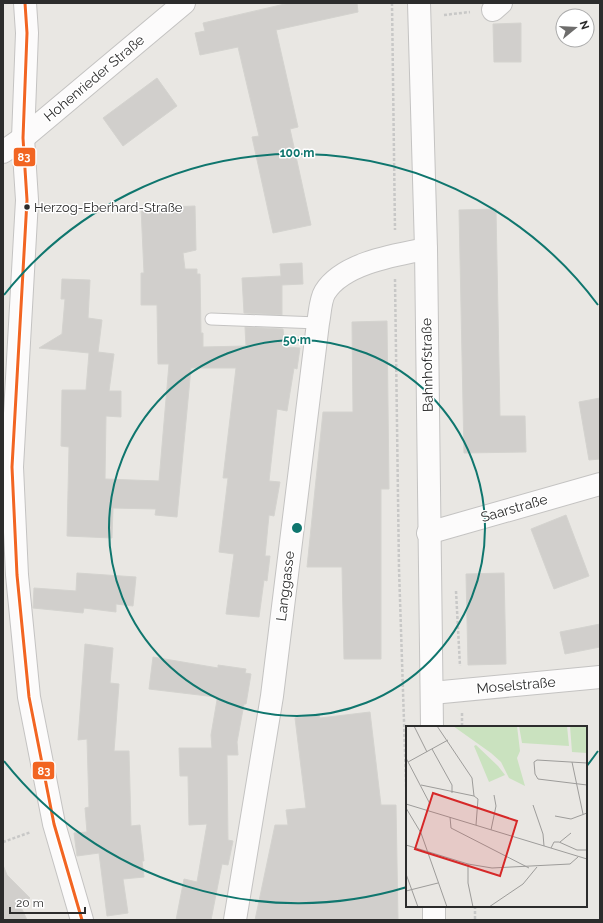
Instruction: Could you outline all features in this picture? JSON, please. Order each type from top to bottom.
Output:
[{"type":"street","points":[[25,3],[28,33],[23,138],[27,200],[12,467],[10,575],[29,697],[54,824],[82,920]]},
{"type":"street","name":"Hohenrieder Straße","points":[[3,152],[23,138],[184,3]]},
{"type":"street","name":"Bahnhofstraße","points":[[419,10],[426,249],[428,533],[432,726]]},
{"type":"street","name":"Langgasse","points":[[235,920],[272,696],[318,323],[325,293],[340,275],[386,256],[426,249]]},
{"type":"street","name":"Saarstraße","points":[[428,533],[600,484]]},
{"type":"street","name":"Moselstraße","points":[[432,693],[600,677]]},
{"type":"street","points":[[434,907],[434,920]]},
{"type":"lane","points":[[211,319],[318,323]]},
{"type":"path","points":[[392,3],[399,569],[406,782]]},
{"type":"path","points":[[419,10],[497,7]]},
{"type":"path","points":[[3,842],[54,824]]},
{"type":"path","points":[[475,907],[475,920]]},
{"type":"building","points":[[289,3],[357,3],[358,12],[276,30],[298,127],[290,129],[311,225],[273,233],[252,137],[259,136],[238,47],[200,55],[195,33],[205,31],[203,23]]},
{"type":"building","points":[[521,23],[521,62],[494,62],[493,24]]},
{"type":"building","points":[[157,78],[177,106],[123,146],[103,118]]},
{"type":"building","points":[[195,206],[196,250],[183,253],[185,269],[197,269],[197,274],[200,274],[201,333],[203,333],[203,347],[246,346],[245,327],[283,329],[285,347],[300,348],[297,369],[294,368],[287,411],[277,409],[269,481],[280,482],[274,516],[269,515],[265,556],[270,556],[267,581],[264,580],[259,617],[226,614],[234,554],[219,552],[228,478],[223,478],[236,368],[191,368],[177,517],[155,515],[156,509],[113,508],[112,538],[67,536],[69,447],[61,446],[62,390],[86,390],[89,353],[39,348],[62,334],[65,299],[61,299],[62,279],[90,280],[88,318],[102,320],[98,352],[114,354],[109,391],[121,391],[121,417],[106,416],[105,479],[159,481],[169,364],[158,364],[157,305],[141,305],[141,273],[144,273],[141,208]]},
{"type":"building","points":[[496,209],[500,416],[525,416],[526,452],[464,453],[459,210]]},
{"type":"building","points":[[302,263],[303,284],[282,285],[282,315],[244,313],[242,278],[281,276],[280,264]]},
{"type":"building","points":[[387,321],[389,489],[381,489],[381,659],[344,659],[342,567],[307,567],[323,412],[353,412],[352,322]]},
{"type":"building","points":[[600,398],[600,459],[589,460],[579,402]]},
{"type":"building","points":[[566,515],[589,576],[554,589],[531,529]]},
{"type":"building","points":[[77,573],[136,577],[133,606],[116,604],[116,612],[84,608],[83,613],[33,608],[34,588],[76,591]]},
{"type":"building","points":[[504,573],[506,664],[468,665],[466,574]]},
{"type":"building","points":[[600,624],[600,647],[565,654],[560,632]]},
{"type":"building","points":[[85,644],[113,648],[110,683],[119,684],[114,751],[129,751],[131,826],[140,825],[144,861],[142,861],[144,877],[123,879],[128,913],[107,916],[99,853],[77,856],[74,833],[87,832],[85,808],[89,807],[87,739],[78,740]]},
{"type":"building","points":[[153,657],[218,668],[218,665],[246,669],[245,673],[251,674],[237,742],[238,755],[227,755],[228,840],[233,841],[228,865],[222,864],[211,920],[176,920],[184,879],[197,882],[207,824],[189,825],[188,776],[180,776],[179,748],[212,748],[211,735],[217,700],[216,697],[149,689]]},
{"type":"building","points":[[370,712],[381,805],[396,805],[398,920],[255,920],[275,825],[288,825],[286,810],[306,808],[295,718],[319,715],[320,718]]},
{"type":"building","points":[[3,865],[7,875],[30,898],[21,907],[27,920],[3,920]]},
{"type":"transit line","name":"83","points":[[25,3],[27,33],[23,138],[27,200],[12,467],[17,575],[29,697],[54,824],[82,920]]},
{"type":"place","name":"Herzog-Eberhard-Straße","points":[[27,207]]}]
